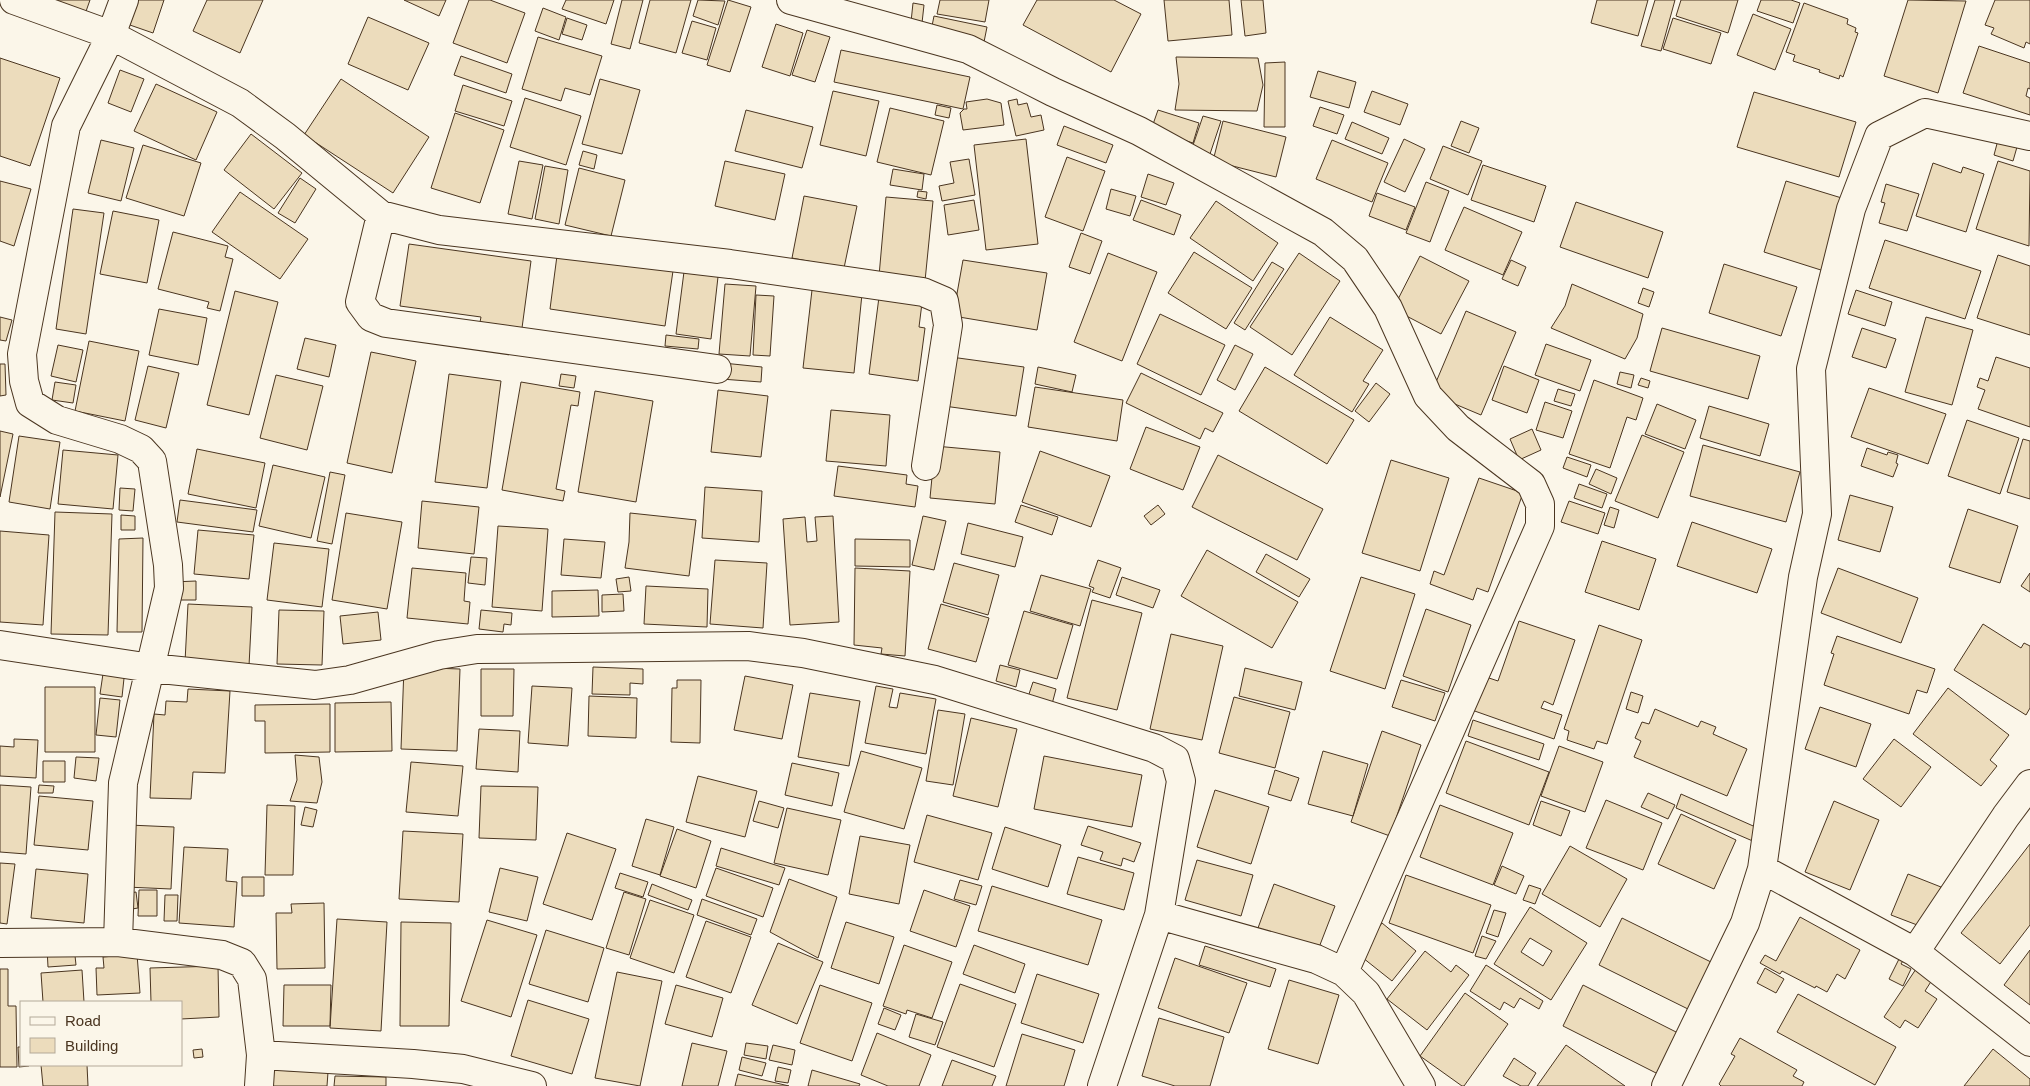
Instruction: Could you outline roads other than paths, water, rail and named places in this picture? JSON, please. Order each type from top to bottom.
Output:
[{"type":"street","points":[[14,0],[111,35],[240,103],[285,136],[381,215],[440,230],[730,264],[923,292],[944,301],[948,325],[926,466]]},
{"type":"street","points":[[118,942],[123,783],[168,588],[168,565],[152,460],[141,449],[120,439],[58,420],[30,403],[24,381],[22,354],[66,126],[111,35],[124,0]]},
{"type":"street","points":[[791,0],[968,49],[1054,92],[1139,131],[1323,232],[1355,259],[1388,308],[1428,396],[1458,428],[1531,484],[1540,504],[1540,526],[1344,972]]},
{"type":"street","points":[[1666,1086],[1745,923],[1762,869],[1803,577],[1817,514],[1811,369],[1851,209],[1879,136],[1925,112],[2030,136]]},
{"type":"street","points":[[381,215],[360,302],[371,317],[386,323],[717,369]]},
{"type":"street","points":[[0,645],[151,668],[315,684],[350,680],[439,655],[477,650],[748,646],[802,653],[935,680],[1154,748],[1175,759],[1181,781],[1159,915],[1102,1086]]},
{"type":"street","points":[[1915,952],[2006,816],[2030,784]]},
{"type":"street","points":[[1762,869],[1915,952],[2030,1042]]},
{"type":"street","points":[[1159,915],[1316,959],[1344,972],[1366,993],[1421,1086]]},
{"type":"street","points":[[0,943],[118,942],[222,955],[242,963],[252,979],[261,1055],[259,1086]]},
{"type":"street","points":[[261,1055],[412,1075],[463,1070],[532,1086]]}]
